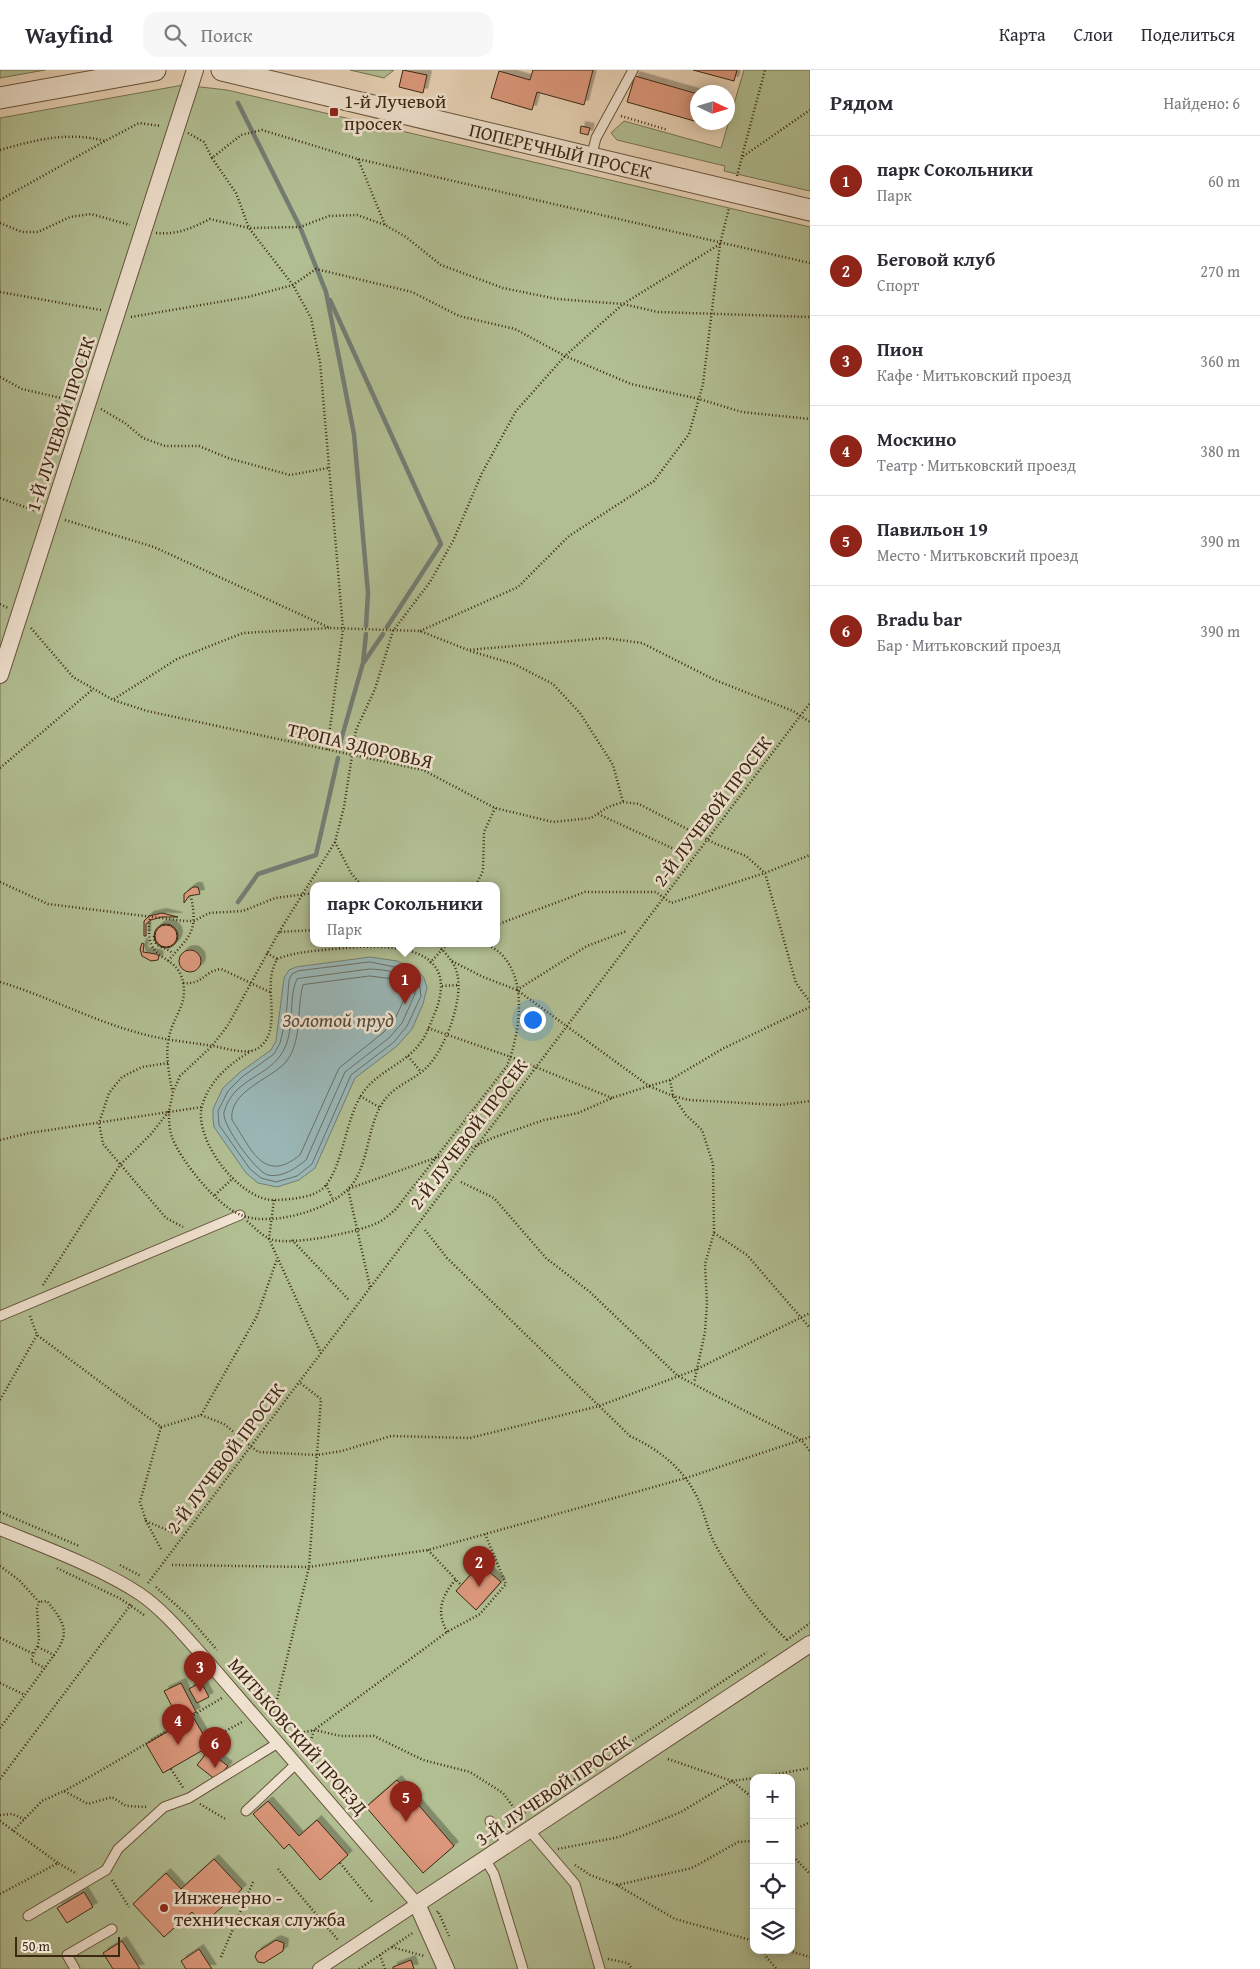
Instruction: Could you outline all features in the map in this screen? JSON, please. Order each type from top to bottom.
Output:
[{"type":"street","points":[[0,98],[155,70]]},
{"type":"street","name":"1-Й ЛУЧЕВОЙ ПРОСЕК","points":[[0,675],[195,70]]},
{"type":"street","name":"ПОПЕРЕЧНЫЙ ПРОСЕК","points":[[222,70],[810,210]]},
{"type":"street","name":"МИТЬКОВСКИЙ ПРОЕЗД","points":[[0,1529],[51,1550],[140,1594],[176,1626],[278,1743],[302,1759],[417,1904],[446,1969]]},
{"type":"street","name":"3-Й ЛУЧЕВОЙ ПРОСЕК","points":[[319,1969],[810,1644]]},
{"type":"lane","points":[[591,158],[596,138],[634,70]]},
{"type":"lane","points":[[0,1316],[206,1231],[240,1215]]},
{"type":"lane","points":[[28,1916],[106,1870],[118,1849],[164,1807],[189,1798],[278,1743]]},
{"type":"lane","points":[[246,1811],[302,1759]]},
{"type":"lane","points":[[490,1821],[508,1844]]},
{"type":"lane","points":[[529,1830],[575,1884],[600,1969]]},
{"type":"lane","points":[[485,1859],[494,1874],[523,1969]]},
{"type":"lane","points":[[75,1969],[67,1955],[112,1930]]},
{"type":"path","points":[[420,631],[518,587],[569,536],[654,481],[689,434],[699,399],[720,244],[765,70]]},
{"type":"path","points":[[742,157],[810,110]]},
{"type":"path","points":[[610,113],[668,130]]},
{"type":"path","points":[[0,200],[139,123],[176,130],[198,137],[204,142],[212,158],[236,192],[249,228],[293,285],[311,318],[320,362],[343,629],[327,751]]},
{"type":"path","points":[[212,158],[241,135],[262,130],[358,159],[720,244],[810,263]]},
{"type":"path","points":[[0,150],[58,136],[86,136],[105,141]]},
{"type":"path","points":[[358,159],[385,226]]},
{"type":"path","points":[[0,223],[22,232],[38,232],[70,217],[91,214],[169,234],[190,230],[210,219],[249,228],[300,227],[329,216],[357,215],[406,237],[441,265],[503,288],[557,299],[622,304],[658,312],[810,317]]},
{"type":"path","points":[[311,882],[335,842],[344,807],[356,730],[374,690],[393,631],[430,582],[453,541],[482,473],[516,411],[565,356],[622,304],[720,244]]},
{"type":"path","points":[[130,317],[248,298],[293,285],[316,269],[412,292],[459,316],[515,329],[565,356],[630,384],[699,399],[742,412],[810,419]]},
{"type":"path","points":[[0,292],[103,311]]},
{"type":"path","points":[[0,377],[22,389],[100,408],[125,423],[143,438],[165,446],[200,446],[228,458],[290,475],[328,468]]},
{"type":"path","points":[[0,498],[154,547],[330,628]]},
{"type":"path","name":"ТРОПА ЗДОРОВЬЯ","points":[[0,604],[19,615],[72,677],[113,700],[159,714],[423,770],[495,808],[553,822],[590,818],[623,802]]},
{"type":"path","points":[[113,700],[177,658],[243,633],[330,628],[420,631],[468,650],[514,664],[553,684],[580,713],[613,765],[623,802],[640,804],[746,856],[765,873],[796,983],[810,1002]]},
{"type":"path","points":[[468,650],[605,638],[642,643],[715,680],[793,711],[810,722]]},
{"type":"path","points":[[0,768],[93,689]]},
{"type":"path","name":"2-Й ЛУЧЕВОЙ ПРОСЕК","points":[[149,1582],[810,703]]},
{"type":"path","points":[[478,882],[483,871],[484,832],[495,808]]},
{"type":"path","points":[[598,814],[685,854]]},
{"type":"path","points":[[335,842],[351,873],[358,882]]},
{"type":"path","points":[[500,924],[585,892],[656,892],[671,903],[765,873],[810,855]]},
{"type":"path","points":[[0,882],[48,904],[150,918],[194,921],[209,913],[243,911],[275,898],[310,893]]},
{"type":"path","points":[[310,883],[266,953],[228,1025],[212,1046],[180,1076],[173,1092],[169,1111],[172,1138],[195,1177],[269,1239],[321,1353]]},
{"type":"path","points":[[168,961],[189,938],[194,921],[191,897]]},
{"type":"path","points":[[150,918],[148,940],[151,946],[181,975],[185,998],[168,1039],[168,1063],[173,1092]]},
{"type":"path","points":[[279,932],[310,930]]},
{"type":"path","points":[[517,990],[587,946],[627,931]]},
{"type":"path","points":[[154,936],[154,942],[158,946],[169,949],[173,954]]},
{"type":"path","points":[[346,947],[292,953],[277,959],[272,970],[272,1013],[266,1039],[261,1047],[250,1051],[222,1071],[210,1089],[202,1107],[201,1125],[218,1160],[233,1178],[257,1197],[274,1200],[314,1193],[326,1185],[360,1096],[370,1083],[408,1056],[421,1042],[441,998],[442,986],[435,969],[430,963],[411,950],[394,947]]},
{"type":"path","points":[[370,1287],[359,1229],[348,1189],[356,1177],[380,1107],[388,1095],[429,1065],[446,1035],[458,997],[459,985],[457,972],[452,961],[440,947]]},
{"type":"path","points":[[430,963],[446,947]]},
{"type":"path","points":[[269,1239],[292,1240],[325,1237],[359,1229],[378,1222],[396,1209],[507,1066],[515,1046],[519,1020],[517,990],[513,973],[506,957],[495,947]]},
{"type":"path","points":[[266,953],[277,959]]},
{"type":"path","points":[[452,961],[483,977],[517,990],[649,1086],[673,1096],[689,1100],[780,1106],[810,1101]]},
{"type":"path","points":[[183,983],[196,983],[213,970],[221,969],[272,993]]},
{"type":"path","points":[[0,982],[26,990],[79,1014],[139,1033],[250,1051]]},
{"type":"path","points":[[442,986],[459,985]]},
{"type":"path","points":[[240,1215],[256,1219],[272,1218],[315,1210],[348,1189],[435,1158],[476,1147],[544,1120],[578,1113],[612,1098],[670,1080],[724,1048],[810,1007]]},
{"type":"path","points":[[428,1028],[511,1057],[612,1098]]},
{"type":"path","points":[[408,1056],[421,1072]]},
{"type":"path","points":[[168,1063],[142,1067],[122,1077],[109,1093],[99,1123],[103,1144],[166,1218],[183,1227],[206,1231]]},
{"type":"path","points":[[670,1080],[673,1096],[686,1115],[702,1130],[713,1164],[714,1234],[705,1264],[707,1303],[705,1332],[695,1370],[694,1384]]},
{"type":"path","points":[[360,1096],[380,1107]]},
{"type":"path","points":[[0,1140],[29,1133],[202,1107]]},
{"type":"path","points":[[162,1427],[37,1335],[26,1305],[44,1285],[120,1165],[151,1134],[169,1111]]},
{"type":"path","points":[[215,1195],[233,1178]]},
{"type":"path","points":[[461,1182],[494,1198],[546,1258],[590,1292],[678,1376],[801,1440],[810,1451]]},
{"type":"path","points":[[326,1185],[333,1200]]},
{"type":"path","points":[[269,1239],[274,1200]]},
{"type":"path","points":[[425,1230],[447,1258],[630,1436],[652,1447],[670,1461],[686,1478],[698,1500],[714,1543],[740,1588],[761,1614],[787,1640]]},
{"type":"path","points":[[714,1234],[747,1255],[810,1328]]},
{"type":"path","points":[[292,1240],[349,1300]]},
{"type":"path","points":[[201,1415],[257,1316],[277,1259]]},
{"type":"path","points":[[162,1427],[201,1415],[224,1424],[258,1452],[317,1455],[342,1451],[391,1436],[470,1438],[599,1406],[695,1370],[810,1312]]},
{"type":"path","points":[[0,1400],[37,1335]]},
{"type":"path","points":[[273,1716],[309,1567],[321,1399],[299,1382]]},
{"type":"path","points":[[161,1549],[146,1521],[140,1502],[162,1427]]},
{"type":"path","points":[[172,1565],[309,1567],[428,1550],[686,1478],[810,1437]]},
{"type":"path","points":[[146,1521],[174,1533]]},
{"type":"path","points":[[302,1759],[314,1730],[447,1632],[480,1614],[506,1584],[485,1534]]},
{"type":"path","points":[[428,1550],[461,1585]]},
{"type":"path","points":[[0,1566],[19,1580],[39,1602]]},
{"type":"path","points":[[54,1567],[138,1611]]},
{"type":"path","points":[[447,1632],[440,1619],[440,1603],[446,1590],[456,1579]]},
{"type":"path","points":[[0,1779],[140,1594]]},
{"type":"path","points":[[0,1728],[63,1643],[65,1629],[59,1615],[48,1601],[39,1602]]},
{"type":"path","points":[[39,1602],[37,1608],[40,1624],[38,1647],[31,1661],[45,1668]]},
{"type":"path","points":[[778,1645],[810,1623]]},
{"type":"path","points":[[0,1638],[34,1654]]},
{"type":"path","points":[[38,1647],[54,1656]]},
{"type":"path","points":[[496,1830],[770,1651]]},
{"type":"path","points":[[0,1683],[25,1695]]},
{"type":"path","points":[[12,1831],[42,1801],[111,1766],[224,1698]]},
{"type":"path","points":[[207,1741],[245,1720]]},
{"type":"path","points":[[289,1734],[314,1730],[341,1736],[374,1736],[423,1760],[470,1772],[503,1793],[519,1816]]},
{"type":"path","points":[[668,1759],[732,1782],[750,1796]]},
{"type":"path","points":[[776,1774],[810,1768]]},
{"type":"path","points":[[559,1855],[552,1850],[619,1837],[681,1812],[732,1782],[750,1779]]},
{"type":"path","points":[[64,1791],[88,1804],[112,1797],[126,1806],[164,1807]]},
{"type":"path","points":[[0,1815],[12,1814],[24,1819]]},
{"type":"path","points":[[0,1821],[58,1863],[72,1870],[85,1882]]},
{"type":"path","points":[[795,1829],[810,1822]]},
{"type":"path","points":[[617,1885],[692,1868],[738,1842],[750,1841]]},
{"type":"path","points":[[795,1858],[810,1874]]},
{"type":"path","points":[[0,1894],[58,1863]]},
{"type":"path","points":[[340,1863],[373,1903]]},
{"type":"path","points":[[574,1865],[590,1875],[617,1885],[675,1918],[750,1940]]},
{"type":"path","points":[[278,1868],[331,1930]]},
{"type":"path","points":[[106,1870],[129,1907]]},
{"type":"path","points":[[221,1957],[253,1882]]},
{"type":"path","points":[[359,1969],[415,1931]]},
{"type":"path","points":[[392,1947],[426,1957]]},
{"type":"path","points":[[795,1953],[810,1957]]},
{"type":"path","points":[[766,1954],[777,1969]]},
{"type":"path","points":[[380,1956],[385,1969]]},
{"type":"path","points":[[596,1957],[628,1962],[632,1969]]},
{"type":"green space","points":[[0,70],[45,70],[0,78]]},
{"type":"green space","points":[[350,70],[394,70],[384,78]]},
{"type":"green space","points":[[744,70],[810,70],[810,191],[724,171],[725,166],[617,140],[611,133],[624,121],[721,148],[726,130],[735,130],[735,101]]},
{"type":"green space","points":[[183,85],[227,90],[810,227],[810,1969],[0,1969],[0,118]]},
{"type":"water","name":"Золотой пруд","points":[[370,957],[397,961],[417,970],[424,978],[427,988],[423,1004],[412,1029],[397,1046],[355,1078],[315,1168],[299,1180],[277,1187],[258,1183],[246,1173],[214,1127],[213,1109],[223,1088],[239,1073],[271,1050],[276,1041],[284,978],[289,970],[296,967]]},
{"type":"building","points":[[403,70],[427,75],[423,93],[399,87]]},
{"type":"building","points":[[533,70],[593,70],[584,105],[537,92],[532,110],[491,98],[499,71],[530,80]]},
{"type":"building","points":[[693,70],[737,70],[734,81]]},
{"type":"building","points":[[635,76],[690,92],[690,120],[627,102]]},
{"type":"building","points":[[581,126],[590,128],[588,135],[580,133]]},
{"type":"building","points":[[193,887],[198,887],[200,894],[189,896],[184,903],[184,894]]},
{"type":"building","points":[[162,913],[178,917],[162,917],[151,920],[146,924],[146,936],[144,936],[144,921],[149,916]]},
{"type":"building","points":[[166,924],[175,927],[178,936],[175,945],[166,948],[157,945],[154,936],[157,927]]},
{"type":"building","points":[[166,925],[174,928],[177,936],[174,944],[166,947],[158,944],[155,936],[158,928]]},
{"type":"building","points":[[142,943],[144,944],[143,952],[156,954],[159,956],[158,960],[151,961],[142,956],[140,949]]},
{"type":"building","points":[[190,950],[198,953],[201,961],[198,969],[190,972],[182,969],[179,961],[182,953]]},
{"type":"building","points":[[480,1564],[501,1582],[476,1610],[456,1591]]},
{"type":"building","points":[[201,1682],[209,1697],[197,1703],[189,1689]]},
{"type":"building","points":[[181,1683],[196,1712],[179,1720],[164,1691]]},
{"type":"building","points":[[193,1717],[210,1746],[163,1773],[146,1744]]},
{"type":"building","points":[[208,1751],[228,1766],[216,1780],[197,1765]]},
{"type":"building","points":[[397,1780],[454,1846],[423,1873],[366,1807]]},
{"type":"building","points":[[268,1801],[299,1836],[317,1820],[348,1855],[320,1880],[289,1844],[284,1849],[253,1814]]},
{"type":"building","points":[[214,1859],[242,1889],[203,1924],[192,1912],[164,1937],[133,1904],[166,1873],[181,1889]]},
{"type":"building","points":[[84,1892],[93,1907],[67,1923],[57,1908]]},
{"type":"building","points":[[276,1940],[284,1943],[283,1951],[264,1963],[258,1962],[255,1957],[257,1952]]},
{"type":"building","points":[[122,1941],[140,1969],[113,1969],[103,1953]]},
{"type":"building","points":[[199,1949],[212,1969],[186,1969],[181,1961]]},
{"type":"building","points":[[411,1960],[414,1969],[393,1969],[393,1967]]},
{"type":"waterway","points":[[238,103],[300,227],[326,292],[354,434],[368,593],[366,626]]},
{"type":"waterway","points":[[330,300],[441,544],[387,627]]},
{"type":"waterway","points":[[339,747],[363,663],[366,634]]},
{"type":"waterway","points":[[364,662],[383,634]]},
{"type":"waterway","points":[[238,902],[258,874],[316,855],[338,758]]},
{"type":"place","name":"1-й Лучевой просек","points":[[334,112]]},
{"type":"place","name":"парк Сокольники","points":[[405,1004]]},
{"type":"place","name":"Беговой клуб","points":[[479,1587]]},
{"type":"place","name":"Пион","points":[[200,1692]]},
{"type":"place","name":"Москино","points":[[178,1745]]},
{"type":"place","name":"Bradu bar","points":[[215,1768]]},
{"type":"place","name":"Павильон 19","points":[[406,1822]]},
{"type":"place","name":"Инженерно - техническая служба","points":[[164,1908]]}]
